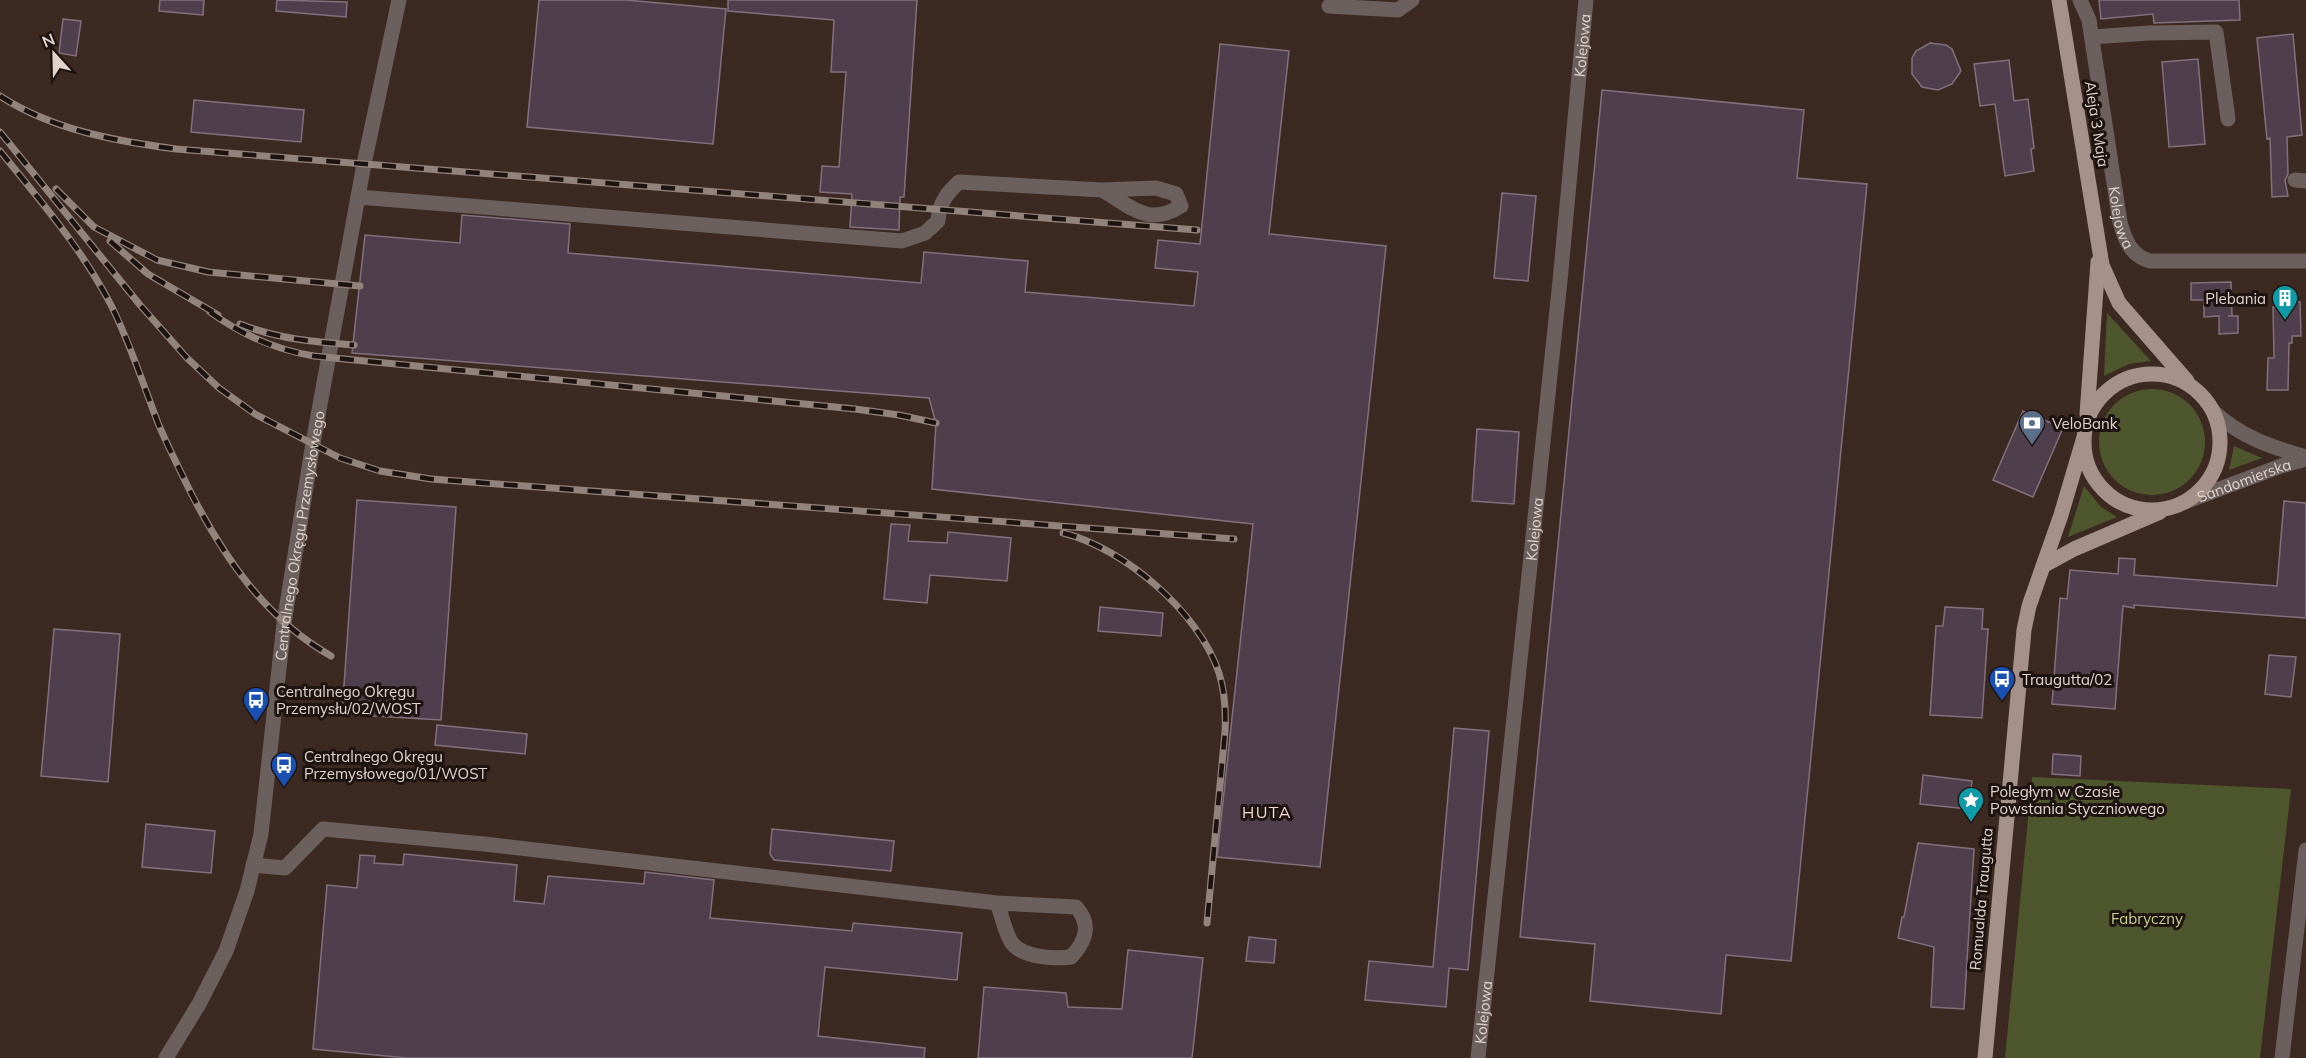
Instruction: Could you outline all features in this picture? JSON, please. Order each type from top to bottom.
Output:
[{"type":"main road","name":"Aleja 3 Maja","points":[[2059,0],[2099,253],[2105,274],[2119,303],[2191,385]]},
{"type":"main road","name":"Aleja 3 Maja","points":[[2087,417],[2099,253]]},
{"type":"main road","points":[[2043,566],[2088,543],[2177,505],[2199,492],[2212,476],[2219,457],[2220,436],[2214,412],[2206,399],[2191,385],[2172,376],[2162,374],[2132,376],[2108,390],[2087,417],[2084,437],[2086,457],[2093,476],[2114,499],[2142,510],[2177,505]]},
{"type":"main road","name":"Romualda Traugutta","points":[[1985,1058],[2021,651],[2029,606],[2061,515],[2084,437]]},
{"type":"street","name":"Centralnego Okręgu Przemysłowego","points":[[166,1058],[199,1004],[226,951],[236,925],[261,834],[289,592],[313,443],[358,197],[399,0]]},
{"type":"street","points":[[1329,6],[1398,10],[1412,0]]},
{"type":"street","name":"Kolejowa","points":[[1478,1058],[1560,281],[1586,0]]},
{"type":"street","name":"Kolejowa","points":[[2080,0],[2087,11],[2092,37],[2120,222],[2126,241],[2138,256],[2150,261],[2306,261]]},
{"type":"street","points":[[2092,37],[2216,32],[2228,119]]},
{"type":"street","points":[[358,197],[902,241],[925,233],[938,221],[939,210],[945,195],[959,182],[1102,190]]},
{"type":"street","name":"Sandomierska","points":[[2214,412],[2233,429],[2252,439],[2306,458]]},
{"type":"street","name":"Sandomierska","points":[[2177,505],[2281,465],[2306,458]]},
{"type":"street","points":[[253,865],[285,868],[323,829],[484,844],[997,903],[1076,907],[1083,914],[1085,922],[1084,941],[1071,957],[1048,959],[1025,952],[1012,944],[997,903]]},
{"type":"street","points":[[2282,1058],[2306,850]]},
{"type":"green space","points":[[2107,313],[2151,361],[2129,364],[2104,376]]},
{"type":"green space","points":[[2152,389],[2172,393],[2189,405],[2201,422],[2205,442],[2201,462],[2189,479],[2172,491],[2152,495],[2132,491],[2115,479],[2103,462],[2099,442],[2103,422],[2115,405],[2132,393]]},
{"type":"green space","points":[[2234,446],[2262,458],[2229,470]]},
{"type":"green space","points":[[2084,486],[2101,507],[2117,517],[2068,537]]},
{"type":"green space","name":"Fabryczny","points":[[2032,777],[2291,789],[2260,1058],[2005,1058]]},
{"type":"building","points":[[160,0],[204,0],[203,15],[159,11]]},
{"type":"building","points":[[277,0],[347,2],[346,17],[276,11]]},
{"type":"building","points":[[539,0],[626,0],[726,9],[713,144],[527,127]]},
{"type":"building","points":[[728,0],[917,0],[904,197],[900,197],[899,230],[850,227],[852,194],[820,192],[822,166],[839,167],[846,72],[831,72],[834,20],[728,11]]},
{"type":"building","points":[[2099,0],[2239,0],[2240,20],[2154,23],[2153,14],[2101,19]]},
{"type":"building","points":[[63,19],[81,21],[76,56],[59,53]]},
{"type":"building","points":[[2293,34],[2302,135],[2287,137],[2288,174],[2285,180],[2288,196],[2272,197],[2270,138],[2267,139],[2257,38]]},
{"type":"building","points":[[1930,43],[1946,45],[1952,49],[1961,71],[1952,84],[1938,90],[1922,87],[1912,74],[1912,58],[1916,51]]},
{"type":"building","points":[[1220,44],[1289,51],[1269,234],[1386,246],[1320,867],[1217,857],[1253,524],[932,489],[936,423],[929,398],[352,353],[365,235],[460,243],[462,215],[570,224],[568,253],[921,283],[924,252],[1028,261],[1025,292],[1194,306],[1198,272],[1155,268],[1158,240],[1200,244]]},
{"type":"building","points":[[2198,59],[2205,144],[2169,147],[2162,62]]},
{"type":"building","points":[[2009,60],[2014,101],[2028,99],[2034,148],[2031,149],[2034,171],[2005,176],[1995,104],[1980,106],[1974,64]]},
{"type":"building","points":[[1602,90],[1804,110],[1797,178],[1867,184],[1791,961],[1726,955],[1721,1014],[1590,1001],[1595,944],[1520,937]]},
{"type":"building","points":[[194,100],[304,110],[301,142],[191,132]]},
{"type":"building","points":[[1502,193],[1536,196],[1528,281],[1494,278]]},
{"type":"building","points":[[2231,282],[2232,316],[2238,316],[2238,333],[2219,334],[2219,316],[2204,317],[2204,300],[2191,300],[2191,283]]},
{"type":"building","points":[[2282,302],[2300,302],[2301,336],[2292,336],[2292,343],[2289,343],[2288,390],[2267,390],[2268,358],[2274,358],[2273,307],[2282,307]]},
{"type":"building","name":"VeloBank","points":[[2023,411],[2063,428],[2033,497],[1993,480]]},
{"type":"building","points":[[1477,429],[1519,432],[1514,504],[1472,501]]},
{"type":"building","points":[[357,500],[456,507],[441,720],[342,714]]},
{"type":"building","points":[[2284,501],[2306,503],[2306,618],[2123,606],[2115,709],[2052,704],[2060,598],[2067,599],[2070,570],[2118,574],[2119,558],[2135,559],[2134,575],[2277,586]]},
{"type":"building","points":[[891,524],[910,525],[908,541],[947,543],[948,532],[1011,538],[1007,581],[930,575],[927,603],[884,599]]},
{"type":"building","points":[[1100,607],[1163,613],[1161,636],[1098,631]]},
{"type":"building","points":[[1945,607],[1983,609],[1982,629],[1988,629],[1982,718],[1930,715],[1936,626],[1943,626]]},
{"type":"building","points":[[54,629],[120,634],[108,782],[41,776]]},
{"type":"building","points":[[2269,655],[2296,657],[2291,697],[2265,694]]},
{"type":"building","points":[[437,725],[527,734],[525,754],[435,745]]},
{"type":"building","points":[[1454,728],[1489,731],[1468,970],[1449,968],[1446,1007],[1365,1000],[1369,961],[1433,967]]},
{"type":"building","points":[[2053,754],[2081,756],[2080,776],[2052,774]]},
{"type":"building","points":[[1923,775],[1972,781],[1968,809],[1920,804]]},
{"type":"building","points":[[146,824],[215,831],[211,873],[142,867]]},
{"type":"building","points":[[772,829],[894,841],[891,871],[774,860],[770,854]]},
{"type":"building","points":[[1918,843],[1974,849],[1964,1009],[1931,1007],[1934,947],[1898,938]]},
{"type":"building","points":[[404,854],[517,865],[514,901],[544,904],[548,876],[644,884],[645,872],[714,880],[710,918],[852,931],[853,923],[962,933],[957,980],[825,967],[818,1036],[925,1048],[924,1058],[407,1058],[313,1049],[327,885],[357,888],[360,855],[375,856],[374,863],[403,865]]},
{"type":"building","points":[[1249,937],[1276,940],[1274,963],[1246,961]]},
{"type":"building","points":[[1128,950],[1203,958],[1192,1058],[978,1058],[984,987],[1066,993],[1068,1007],[1122,1009]]},
{"type":"railway","points":[[0,96],[20,108],[63,126],[107,138],[176,149],[1197,230]]},
{"type":"railway","points":[[0,132],[140,305],[187,358],[219,388],[255,414],[340,458],[380,471],[431,479],[1234,539]]},
{"type":"railway","points":[[0,151],[60,225],[100,284],[124,334],[166,441],[204,517],[233,564],[249,585],[286,624],[331,656]]},
{"type":"railway","points":[[56,189],[94,227],[157,260],[208,272],[360,286]]},
{"type":"railway","points":[[110,241],[148,274],[218,315]]},
{"type":"railway","points":[[210,312],[234,328],[260,340],[286,350],[314,356],[855,409],[936,423]]},
{"type":"railway","points":[[240,324],[282,336],[354,345]]},
{"type":"railway","points":[[1063,533],[1110,553],[1134,568],[1156,586],[1195,628],[1209,650],[1219,673],[1225,702],[1225,732],[1207,923]]},
{"type":"place","name":"Plebania","points":[[2285,321]]},
{"type":"place","name":"VeloBank","points":[[2032,446]]},
{"type":"place","name":"Traugutta/02","points":[[2002,702]]},
{"type":"place","name":"Centralnego Okręgu Przemysłu/02/WOST","points":[[256,723]]},
{"type":"place","name":"Centralnego Okręgu Przemysłowego/01/WOST","points":[[284,788]]},
{"type":"place","name":"Poległym w Czasie Powstania Styczniowego","points":[[1971,823]]},
{"type":"district","name":"HUTA","points":[[1267,812]]}]
